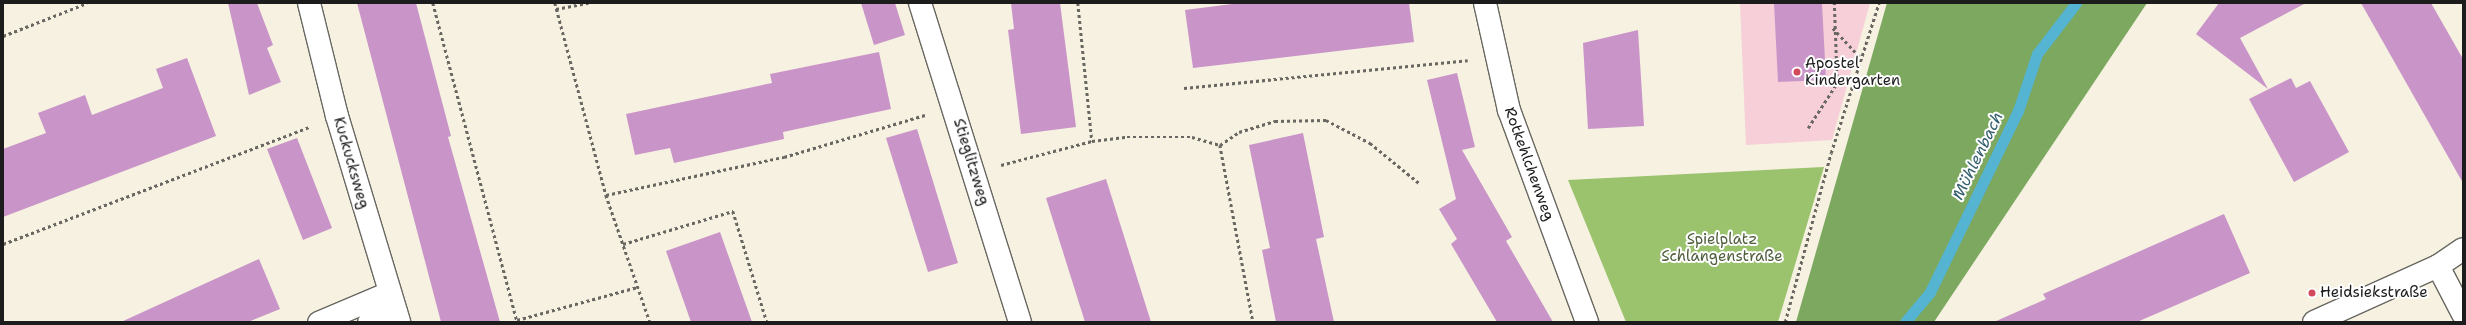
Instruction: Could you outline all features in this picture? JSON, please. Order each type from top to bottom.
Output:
[{"type":"street","name":"Kuckucksweg","points":[[309,3],[337,116],[395,308]]},
{"type":"street","name":"Stieglitzweg","points":[[920,3],[954,106],[1020,322]]},
{"type":"street","name":"Rotkehlchenweg","points":[[1485,3],[1494,57],[1509,110],[1587,322]]},
{"type":"street","points":[[2314,322],[2438,266],[2463,249]]},
{"type":"street","points":[[2438,266],[2463,314]]},
{"type":"lane","points":[[318,322],[395,308]]},
{"type":"lane","points":[[368,322],[395,308]]},
{"type":"path","points":[[3,36],[87,3]]},
{"type":"path","points":[[433,3],[517,321],[638,286]]},
{"type":"path","points":[[555,3],[606,195],[650,322]]},
{"type":"path","points":[[556,9],[588,3]]},
{"type":"path","points":[[1078,3],[1092,141]]},
{"type":"path","points":[[1808,128],[1837,83],[1833,28],[1834,3]]},
{"type":"path","points":[[1785,322],[1879,3]]},
{"type":"path","points":[[1833,28],[1862,58]]},
{"type":"path","points":[[1184,88],[1494,57]]},
{"type":"path","points":[[606,195],[784,157],[954,106]]},
{"type":"path","points":[[3,244],[337,116]]},
{"type":"path","points":[[1220,145],[1239,132],[1275,121],[1326,120],[1370,143],[1419,183]]},
{"type":"path","points":[[974,172],[1092,141],[1127,137],[1192,137],[1220,145]]},
{"type":"path","points":[[1220,145],[1253,322]]},
{"type":"path","points":[[623,244],[733,211],[767,322]]},
{"type":"shaded area","name":"Apostel Kindergarten","points":[[1740,3],[1870,3],[1832,140],[1746,145]]},
{"type":"green space","points":[[1887,3],[2147,3],[1934,322],[1796,322]]},
{"type":"green space","name":"Spielplatz Schlangenstraße","points":[[1824,167],[1778,322],[1626,322],[1568,180]]},
{"type":"building","points":[[228,3],[257,3],[273,45],[267,48],[281,82],[249,95]]},
{"type":"building","points":[[357,3],[416,3],[451,136],[448,137],[500,322],[441,322]]},
{"type":"building","points":[[861,3],[895,3],[905,35],[874,45]]},
{"type":"building","points":[[1011,3],[1060,3],[1076,127],[1021,134],[1008,30],[1014,29]]},
{"type":"building","points":[[1240,3],[1409,3],[1414,42],[1193,68],[1185,10]]},
{"type":"building","points":[[1774,3],[1822,3],[1826,80],[1778,82]]},
{"type":"building","points":[[2219,3],[2306,3],[2240,38],[2268,89],[2196,34]]},
{"type":"building","points":[[2361,3],[2431,3],[2463,59],[2463,183]]},
{"type":"building","points":[[1638,30],[1644,126],[1588,129],[1583,43]]},
{"type":"building","points":[[879,52],[891,109],[783,132],[784,139],[674,163],[670,148],[635,155],[626,114],[772,83],[770,74]]},
{"type":"building","points":[[187,58],[216,136],[3,217],[3,149],[46,133],[38,113],[85,95],[92,115],[163,88],[156,69]]},
{"type":"building","points":[[1457,73],[1475,147],[1462,150],[1512,237],[1506,241],[1553,322],[1497,322],[1451,244],[1457,239],[1439,209],[1456,199],[1427,80]]},
{"type":"building","points":[[2291,78],[2296,88],[2310,81],[2349,152],[2294,182],[2249,99]]},
{"type":"building","points":[[917,129],[958,263],[928,272],[886,138]]},
{"type":"building","points":[[1303,133],[1324,237],[1316,239],[1334,322],[1276,322],[1262,250],[1270,248],[1249,145]]},
{"type":"building","points":[[297,138],[332,228],[303,240],[267,149]]},
{"type":"building","points":[[1106,179],[1151,322],[1085,322],[1046,198]]},
{"type":"building","points":[[2224,214],[2250,273],[2137,322],[1994,322],[2046,299],[2043,294]]},
{"type":"building","points":[[720,232],[752,322],[691,322],[666,251]]},
{"type":"building","points":[[259,259],[280,309],[248,322],[121,322]]},
{"type":"waterway","name":"Mühlenbach","points":[[1905,322],[1930,292],[2018,111],[2037,54],[2076,3]]},
{"type":"place","name":"Apostel Kindergarten","points":[[1797,72]]},
{"type":"place","name":"Heidsiekstraße","points":[[2312,293]]}]
